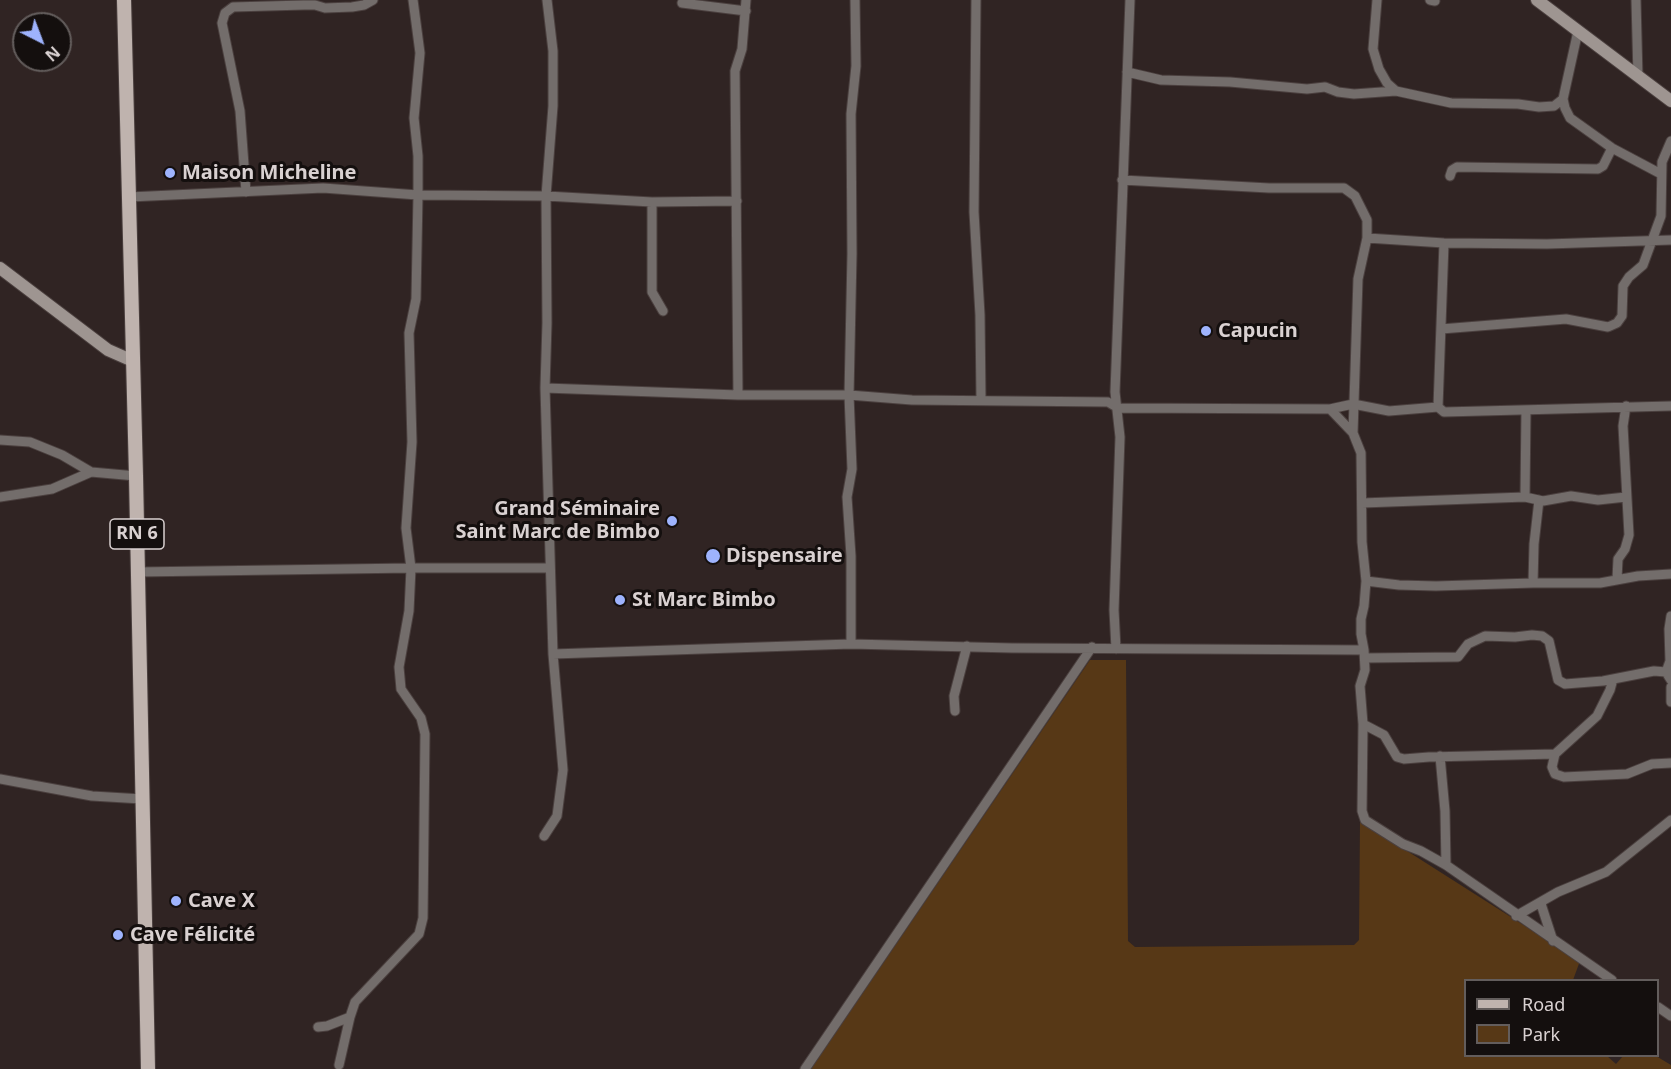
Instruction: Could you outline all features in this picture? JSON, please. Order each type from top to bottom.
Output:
[{"type":"main road","name":"RN 6","points":[[124,0],[148,1069]]},
{"type":"main road","points":[[1537,0],[1638,77],[1666,94],[1671,101]]},
{"type":"main road","points":[[0,268],[108,350],[133,361]]},
{"type":"street","points":[[246,192],[240,111],[222,23],[225,13],[233,7],[304,4],[325,8],[343,8],[364,5],[374,0]]},
{"type":"street","points":[[339,1065],[355,1002],[419,934],[423,918],[425,734],[421,718],[401,689],[399,667],[409,611],[411,568],[406,528],[412,442],[408,333],[416,299],[418,156],[414,118],[420,53],[413,0]]},
{"type":"street","points":[[544,836],[557,816],[563,770],[553,654],[545,388],[546,196],[553,106],[553,51],[548,0]]},
{"type":"street","points":[[738,395],[735,71],[742,50],[746,0]]},
{"type":"street","points":[[851,644],[851,556],[847,497],[852,469],[849,395],[852,254],[851,114],[856,66],[855,0]]},
{"type":"street","points":[[976,0],[974,212],[980,315],[981,399]]},
{"type":"street","points":[[1116,649],[1114,610],[1120,437],[1115,392],[1130,0]]},
{"type":"street","points":[[1377,0],[1373,49],[1378,69],[1387,83],[1396,91]]},
{"type":"street","points":[[1636,0],[1638,77]]},
{"type":"street","points":[[682,3],[746,11]]},
{"type":"street","points":[[1578,31],[1563,99],[1570,118],[1612,148],[1661,174]]},
{"type":"street","points":[[1127,72],[1161,80],[1230,82],[1307,89],[1325,87],[1338,92],[1354,94],[1396,91],[1452,103],[1518,104],[1539,107],[1554,106],[1563,99]]},
{"type":"street","points":[[1441,329],[1566,319],[1613,326],[1622,316],[1623,286],[1629,277],[1643,265],[1661,216],[1662,162],[1671,141]]},
{"type":"street","points":[[1450,176],[1452,170],[1457,167],[1598,169],[1603,166],[1612,148]]},
{"type":"street","points":[[1122,180],[1269,188],[1344,188],[1355,196],[1362,206],[1367,220],[1367,238],[1358,279],[1353,404],[1353,433],[1361,453],[1362,543],[1366,581],[1365,606],[1360,619],[1365,654],[1365,670],[1360,686],[1363,724],[1362,811],[1365,820],[1403,844],[1446,865],[1609,979]]},
{"type":"street","points":[[129,197],[323,188],[418,195],[546,196],[652,202],[737,201]]},
{"type":"street","points":[[652,202],[652,292],[663,311]]},
{"type":"street","points":[[1367,238],[1444,243],[1547,244],[1671,240]]},
{"type":"street","points":[[1438,407],[1444,243]]},
{"type":"street","points":[[545,388],[738,395],[849,395],[912,400],[1108,402],[1118,408],[1330,409],[1353,404],[1389,411],[1438,407],[1444,412],[1671,406]]},
{"type":"street","points":[[1617,579],[1618,559],[1625,549],[1629,535],[1623,426],[1626,406]]},
{"type":"street","points":[[1330,409],[1353,433]]},
{"type":"street","points":[[1525,497],[1526,410]]},
{"type":"street","points":[[0,440],[30,442],[62,455],[91,472],[136,476]]},
{"type":"street","points":[[0,497],[52,489],[91,472]]},
{"type":"street","points":[[1362,503],[1525,497],[1539,500],[1571,496],[1598,500],[1626,497]]},
{"type":"street","points":[[1533,583],[1534,544],[1539,500]]},
{"type":"street","points":[[137,572],[550,568]]},
{"type":"street","points":[[1366,581],[1436,586],[1600,583],[1617,579],[1671,574]]},
{"type":"street","points":[[553,654],[851,644],[1012,648],[1092,647],[1458,657],[1468,644],[1485,636],[1532,635],[1542,636],[1549,641],[1558,680],[1564,684],[1603,681],[1654,670],[1668,676],[1671,616]]},
{"type":"street","points":[[955,711],[954,696],[967,646]]},
{"type":"street","points":[[805,1069],[1092,647]]},
{"type":"street","points":[[1613,679],[1597,716],[1555,754],[1552,767],[1555,774],[1564,777],[1627,774],[1652,764],[1671,763]]},
{"type":"street","points":[[1671,687],[1671,702]]},
{"type":"street","points":[[1363,724],[1384,735],[1397,757],[1404,759],[1440,756],[1555,754]]},
{"type":"street","points":[[1440,756],[1445,811],[1446,865]]},
{"type":"street","points":[[0,779],[92,796],[142,799]]},
{"type":"street","points":[[1516,916],[1541,904],[1558,892],[1611,868],[1671,820]]},
{"type":"street","points":[[1541,904],[1553,941]]},
{"type":"street","points":[[1659,1007],[1671,1016]]},
{"type":"street","points":[[318,1027],[350,1017]]},
{"type":"green space","points":[[1090,660],[1126,660],[1128,941],[1135,947],[1354,945],[1359,940],[1360,821],[1580,961],[1573,979],[1464,979],[1464,1057],[1608,1057],[1616,1064],[1622,1057],[1658,1057],[1671,1065],[1671,1069],[811,1069]]},
{"type":"place","name":"Maison Micheline","points":[[170,173]]},
{"type":"place","name":"Capucin","points":[[1206,331]]},
{"type":"place","name":"Grand Séminaire Saint Marc de Bimbo","points":[[672,521]]},
{"type":"place","name":"Dispensaire","points":[[713,556]]},
{"type":"place","name":"St Marc Bimbo","points":[[620,600]]},
{"type":"place","name":"Cave X","points":[[176,901]]},
{"type":"place","name":"Cave Félicité","points":[[118,935]]}]
